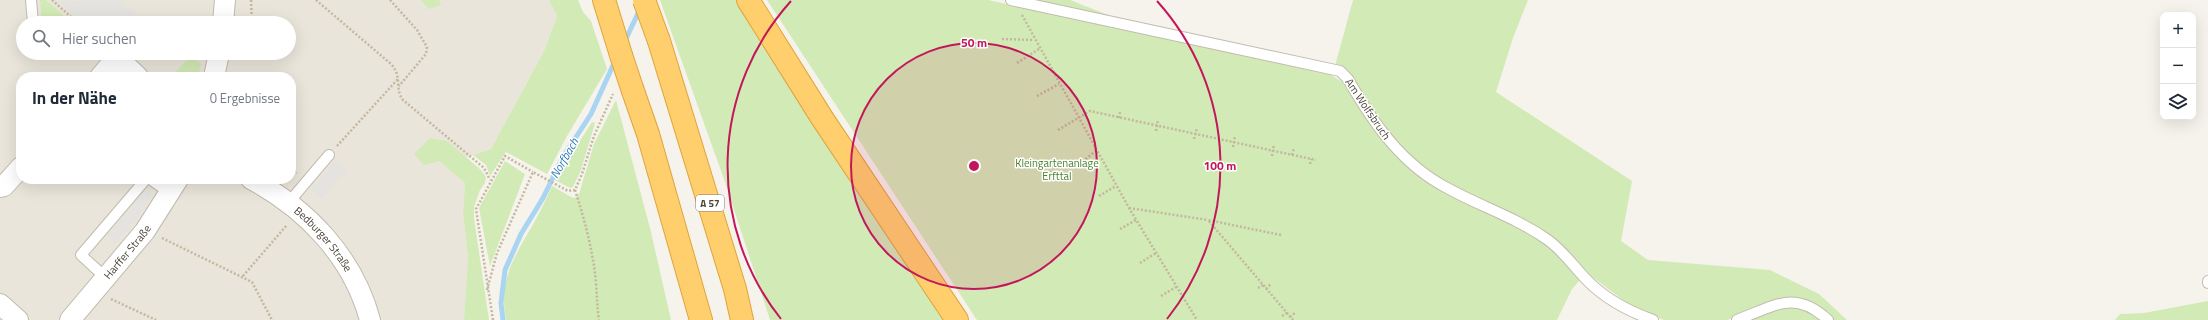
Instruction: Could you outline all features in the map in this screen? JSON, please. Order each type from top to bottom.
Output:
[{"type":"highway","name":"A 57","points":[[644,0],[660,41],[731,274],[742,320]]},
{"type":"highway","points":[[748,0],[826,124],[957,320]]},
{"type":"highway","points":[[606,5],[624,92],[648,134],[701,320]]},
{"type":"street","points":[[224,16],[225,0]]},
{"type":"street","points":[[104,72],[115,60]]},
{"type":"street","points":[[119,60],[132,72]]},
{"type":"street","points":[[215,72],[218,60]]},
{"type":"street","points":[[0,187],[4,186],[16,173]]},
{"type":"street","name":"Bedburger Straße","points":[[259,184],[294,206],[319,229],[341,258],[363,297],[370,320]]},
{"type":"street","name":"Harffer Straße","points":[[70,320],[145,231],[174,186]]},
{"type":"street","points":[[0,304],[18,320]]},
{"type":"lane","points":[[31,0],[32,16]]},
{"type":"lane","name":"Am Wolfsbruch","points":[[1012,0],[1340,72],[1348,79],[1383,133],[1411,164],[1449,190],[1502,214],[1542,236],[1558,248],[1585,278],[1599,290],[1626,308],[1653,320]]},
{"type":"lane","points":[[294,206],[329,156]]},
{"type":"lane","points":[[100,285],[81,255],[142,184]]},
{"type":"lane","points":[[1737,320],[1789,302],[1807,304],[1828,320]]},
{"type":"path","points":[[52,0],[70,16]]},
{"type":"path","points":[[251,0],[252,16]]},
{"type":"path","points":[[316,0],[390,64],[396,71],[399,78],[399,96],[484,168],[490,180]]},
{"type":"path","points":[[390,0],[417,30],[427,47],[426,54],[398,86]]},
{"type":"path","points":[[1012,0],[1116,186],[1197,320]]},
{"type":"path","points":[[1002,39],[1034,40]]},
{"type":"path","points":[[1017,63],[1039,49]]},
{"type":"path","points":[[329,156],[399,78]]},
{"type":"path","points":[[1037,96],[1058,84]]},
{"type":"path","points":[[599,320],[596,284],[588,228],[575,190],[582,174],[594,136],[624,92]]},
{"type":"path","points":[[1058,130],[1090,112],[1316,160]]},
{"type":"path","points":[[1119,118],[1120,112]]},
{"type":"path","points":[[1156,131],[1158,120]]},
{"type":"path","points":[[1194,139],[1197,128]]},
{"type":"path","points":[[1233,147],[1235,136]]},
{"type":"path","points":[[1272,156],[1274,144]]},
{"type":"path","points":[[1292,155],[1294,148]]},
{"type":"path","points":[[1079,164],[1096,151]]},
{"type":"path","points":[[493,320],[487,290],[476,209],[490,180],[505,156],[568,192],[575,190]]},
{"type":"path","points":[[1310,164],[1311,159]]},
{"type":"path","points":[[487,290],[497,253],[532,172]]},
{"type":"path","points":[[1099,196],[1116,186]]},
{"type":"path","points":[[243,276],[294,206]]},
{"type":"path","points":[[1129,208],[1208,220],[1281,235]]},
{"type":"path","points":[[1120,229],[1136,220]]},
{"type":"path","points":[[1208,220],[1293,320]]},
{"type":"path","points":[[145,231],[243,276],[252,282],[272,320]]},
{"type":"path","points":[[1140,263],[1156,253]]},
{"type":"path","points":[[1266,289],[1271,284]]},
{"type":"path","points":[[100,285],[156,320]]},
{"type":"path","points":[[1258,288],[1263,285]]},
{"type":"path","points":[[1161,296],[1176,287]]},
{"type":"path","points":[[1290,317],[1296,312]]},
{"type":"path","points":[[1282,316],[1286,313]]},
{"type":"shaded area","points":[[0,0],[549,0],[557,16],[544,51],[491,149],[465,158],[447,141],[439,161],[465,183],[463,212],[468,257],[464,320],[0,320]]},
{"type":"shaded area","points":[[119,0],[138,16],[75,16],[58,1]]},
{"type":"shaded area","points":[[336,160],[347,170],[322,199],[311,189]]},
{"type":"shaded area","points":[[143,188],[152,195],[137,218],[115,244],[107,236],[128,211]]},
{"type":"green space","points":[[40,0],[46,0],[64,16],[41,16]]},
{"type":"green space","points":[[421,0],[439,0],[441,5],[429,9]]},
{"type":"green space","points":[[549,0],[578,0],[583,12],[591,21],[607,69],[567,136],[547,174],[506,152],[490,176],[486,165],[473,155],[491,149],[544,51],[557,16]]},
{"type":"green space","points":[[660,0],[738,0],[947,320],[770,320],[725,182]]},
{"type":"green space","name":"Kleingartenanlage Erfttal","points":[[767,0],[988,0],[1329,74],[1346,84],[1402,159],[1552,248],[1580,280],[1572,289],[1557,320],[977,320]]},
{"type":"green space","points":[[1029,0],[1070,0],[1121,20]]},
{"type":"green space","points":[[1353,0],[1528,0],[1513,38],[1496,92],[1632,181],[1621,241],[1648,260],[1770,270],[1819,294],[1847,320],[1833,320],[1804,300],[1792,297],[1727,320],[1664,320],[1636,308],[1623,300],[1587,273],[1575,260],[1448,183],[1405,153],[1335,66]]},
{"type":"green space","points":[[186,60],[197,60],[201,64],[199,72],[176,72]]},
{"type":"green space","points":[[616,100],[651,232],[671,320],[506,320],[504,291],[510,267],[516,255],[552,186],[571,197],[575,198],[579,194],[594,144]]},
{"type":"green space","points":[[592,122],[595,123],[581,170],[573,187],[570,188],[555,180]]},
{"type":"green space","points":[[430,138],[447,141],[481,170],[486,177],[485,183],[480,190],[474,207],[474,218],[489,320],[464,320],[468,257],[463,212],[465,183],[439,161],[424,165],[414,154]]},
{"type":"green space","points":[[505,161],[525,174],[490,266],[479,208]]},
{"type":"green space","points":[[2208,301],[2208,320],[2115,320],[2120,314],[2144,313]]},
{"type":"green space","points":[[1800,306],[1825,320],[1746,320],[1781,307]]},
{"type":"waterway","name":"Norfbach","points":[[624,43],[640,9]]},
{"type":"waterway","name":"Norfbach","points":[[503,320],[501,303],[505,270],[521,234],[543,198],[563,157],[591,114],[615,61]]}]
